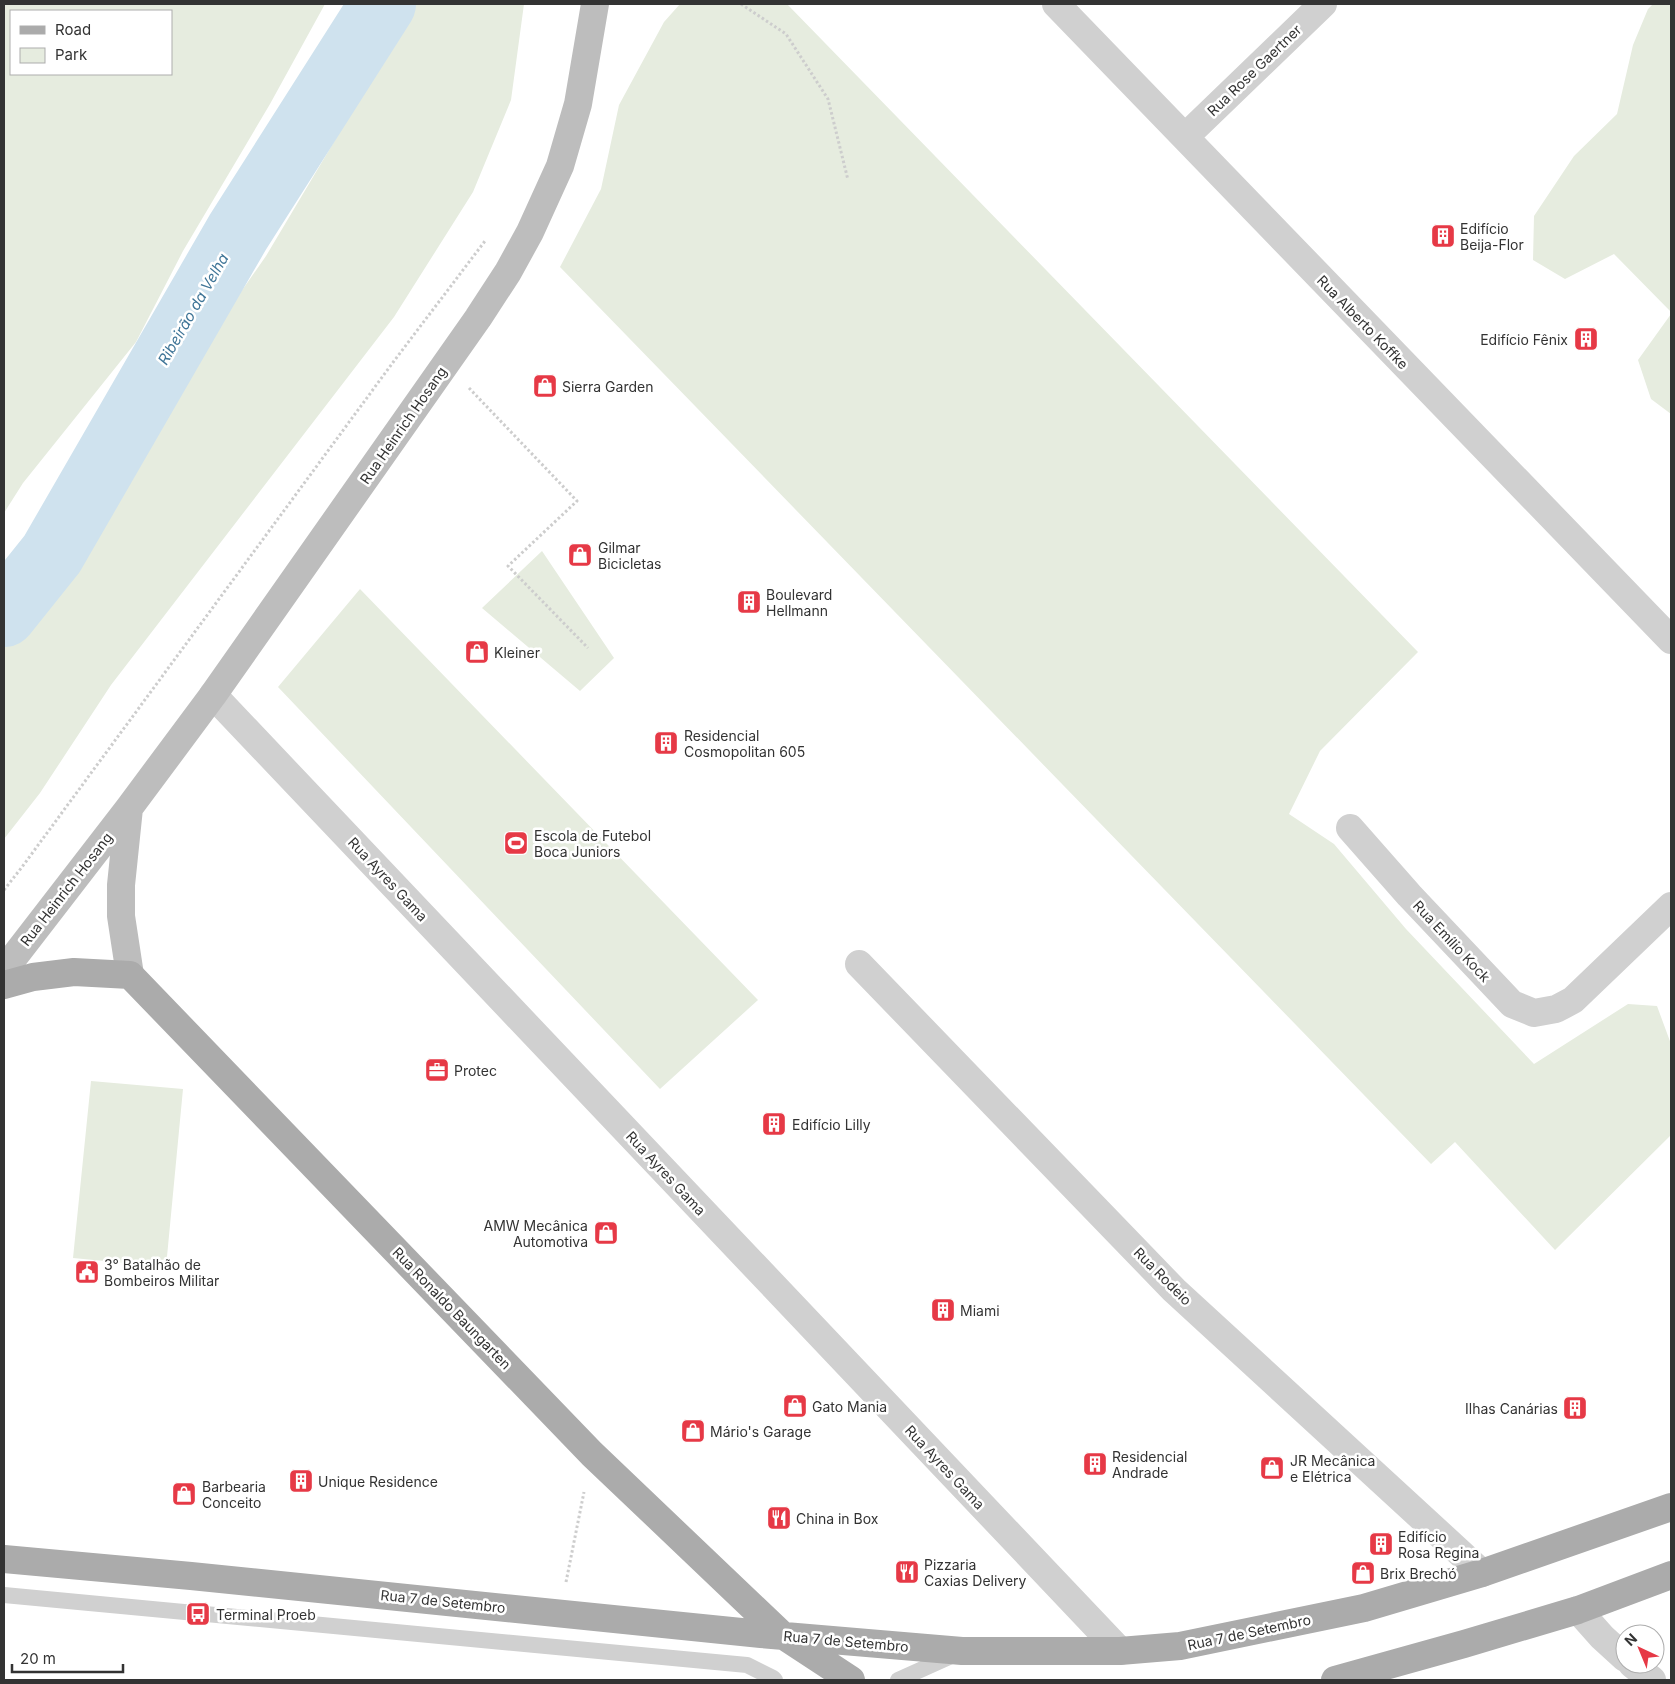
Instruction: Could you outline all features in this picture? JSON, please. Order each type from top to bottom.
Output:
[{"type":"main road","name":"Rua Heinrich Hosang","points":[[4,970],[213,695],[446,364],[508,272],[530,232],[560,166],[578,104],[595,4]]},
{"type":"main road","name":"Rua Heinrich Hosang","points":[[129,808],[121,885],[121,916],[130,975]]},
{"type":"main road","points":[[4,985],[33,977],[74,972],[130,975]]},
{"type":"main road","name":"Rua Ronaldo Baungarten","points":[[130,975],[592,1454],[781,1634],[851,1680]]},
{"type":"main road","name":"Rua 7 de Setembro","points":[[4,1559],[761,1634],[781,1634],[962,1651],[1120,1651],[1180,1646],[1364,1608],[1482,1573],[1671,1506]]},
{"type":"main road","points":[[1335,1680],[1578,1610],[1671,1575]]},
{"type":"street","name":"Rua Alberto Koffke","points":[[1056,4],[1671,640]]},
{"type":"street","name":"Rua Rose Gaertner","points":[[1185,137],[1323,4]]},
{"type":"street","name":"Rua Ayres Gama","points":[[213,695],[1120,1651]]},
{"type":"street","name":"Rua Emílio Kock","points":[[1350,828],[1512,1004],[1534,1013],[1556,1009],[1573,1000],[1671,906]]},
{"type":"street","name":"Rua Rodeio","points":[[859,964],[1174,1290],[1482,1573]]},
{"type":"street","points":[[1578,1610],[1615,1649]]},
{"type":"lane","points":[[4,1595],[747,1665],[775,1680]]},
{"type":"lane","points":[[898,1680],[962,1651]]},
{"type":"path","points":[[741,4],[786,34],[828,99],[848,180]]},
{"type":"path","points":[[4,890],[486,239]]},
{"type":"path","points":[[446,364],[577,501],[508,566],[588,648]]},
{"type":"path","points":[[564,1591],[592,1454]]},
{"type":"green space","points":[[4,4],[325,4],[270,104],[183,251],[136,342],[23,483],[4,513]]},
{"type":"green space","points":[[416,4],[524,4],[511,100],[473,192],[394,317],[111,685],[40,793],[4,839],[4,642],[89,531],[146,428],[266,256]]},
{"type":"green space","points":[[680,4],[787,4],[1418,652],[1320,751],[1289,814],[1334,844],[1406,929],[1534,1064],[1628,1004],[1657,1006],[1671,1044],[1671,1135],[1555,1250],[1455,1142],[1431,1164],[560,267],[601,189],[619,105],[664,22]]},
{"type":"green space","points":[[1653,4],[1671,4],[1671,312],[1614,254],[1565,279],[1533,260],[1534,216],[1574,156],[1617,114],[1633,45],[1648,9]]},
{"type":"green space","points":[[1671,314],[1671,414],[1651,399],[1638,360]]},
{"type":"green space","points":[[542,551],[614,658],[580,691],[482,608]]},
{"type":"green space","name":"Escola de Futebol Boca Juniors","points":[[360,589],[758,1000],[660,1089],[278,687]]},
{"type":"green space","points":[[91,1081],[183,1089],[166,1267],[73,1258]]},
{"type":"waterway","name":"Ribeirão da Velha","points":[[4,614],[52,554],[238,232],[383,4]]},
{"type":"place","name":"Edifício Beija-Flor","points":[[1443,236]]},
{"type":"place","name":"Edifício Fênix","points":[[1586,339]]},
{"type":"place","name":"Sierra Garden","points":[[545,386]]},
{"type":"place","name":"Gilmar Bicicletas","points":[[580,555]]},
{"type":"place","name":"Boulevard Hellmann","points":[[749,602]]},
{"type":"place","name":"Kleiner","points":[[477,652]]},
{"type":"place","name":"Residencial Cosmopolitan 605","points":[[666,743]]},
{"type":"place","name":"Escola de Futebol Boca Juniors","points":[[516,843]]},
{"type":"place","name":"Protec","points":[[437,1070]]},
{"type":"place","name":"Edifício Lilly","points":[[774,1124]]},
{"type":"place","name":"AMW Mecânica Automotiva","points":[[606,1233]]},
{"type":"place","name":"3° Batalhão de Bombeiros Militar","points":[[87,1272]]},
{"type":"place","name":"Miami","points":[[943,1310]]},
{"type":"place","name":"Gato Mania","points":[[795,1406]]},
{"type":"place","name":"Ilhas Canárias","points":[[1575,1408]]},
{"type":"place","name":"Mário's Garage","points":[[693,1431]]},
{"type":"place","name":"Residencial Andrade","points":[[1095,1464]]},
{"type":"place","name":"JR Mecânica e Elétrica","points":[[1272,1468]]},
{"type":"place","name":"Unique Residence","points":[[301,1481]]},
{"type":"place","name":"Barbearia Conceito","points":[[184,1494]]},
{"type":"place","name":"China in Box","points":[[779,1518]]},
{"type":"place","name":"Edifício Rosa Regina","points":[[1381,1544]]},
{"type":"place","name":"Pizzaria Caxias Delivery","points":[[907,1572]]},
{"type":"place","name":"Brix Brechó","points":[[1363,1573]]},
{"type":"place","name":"Terminal Proeb","points":[[198,1614]]}]
